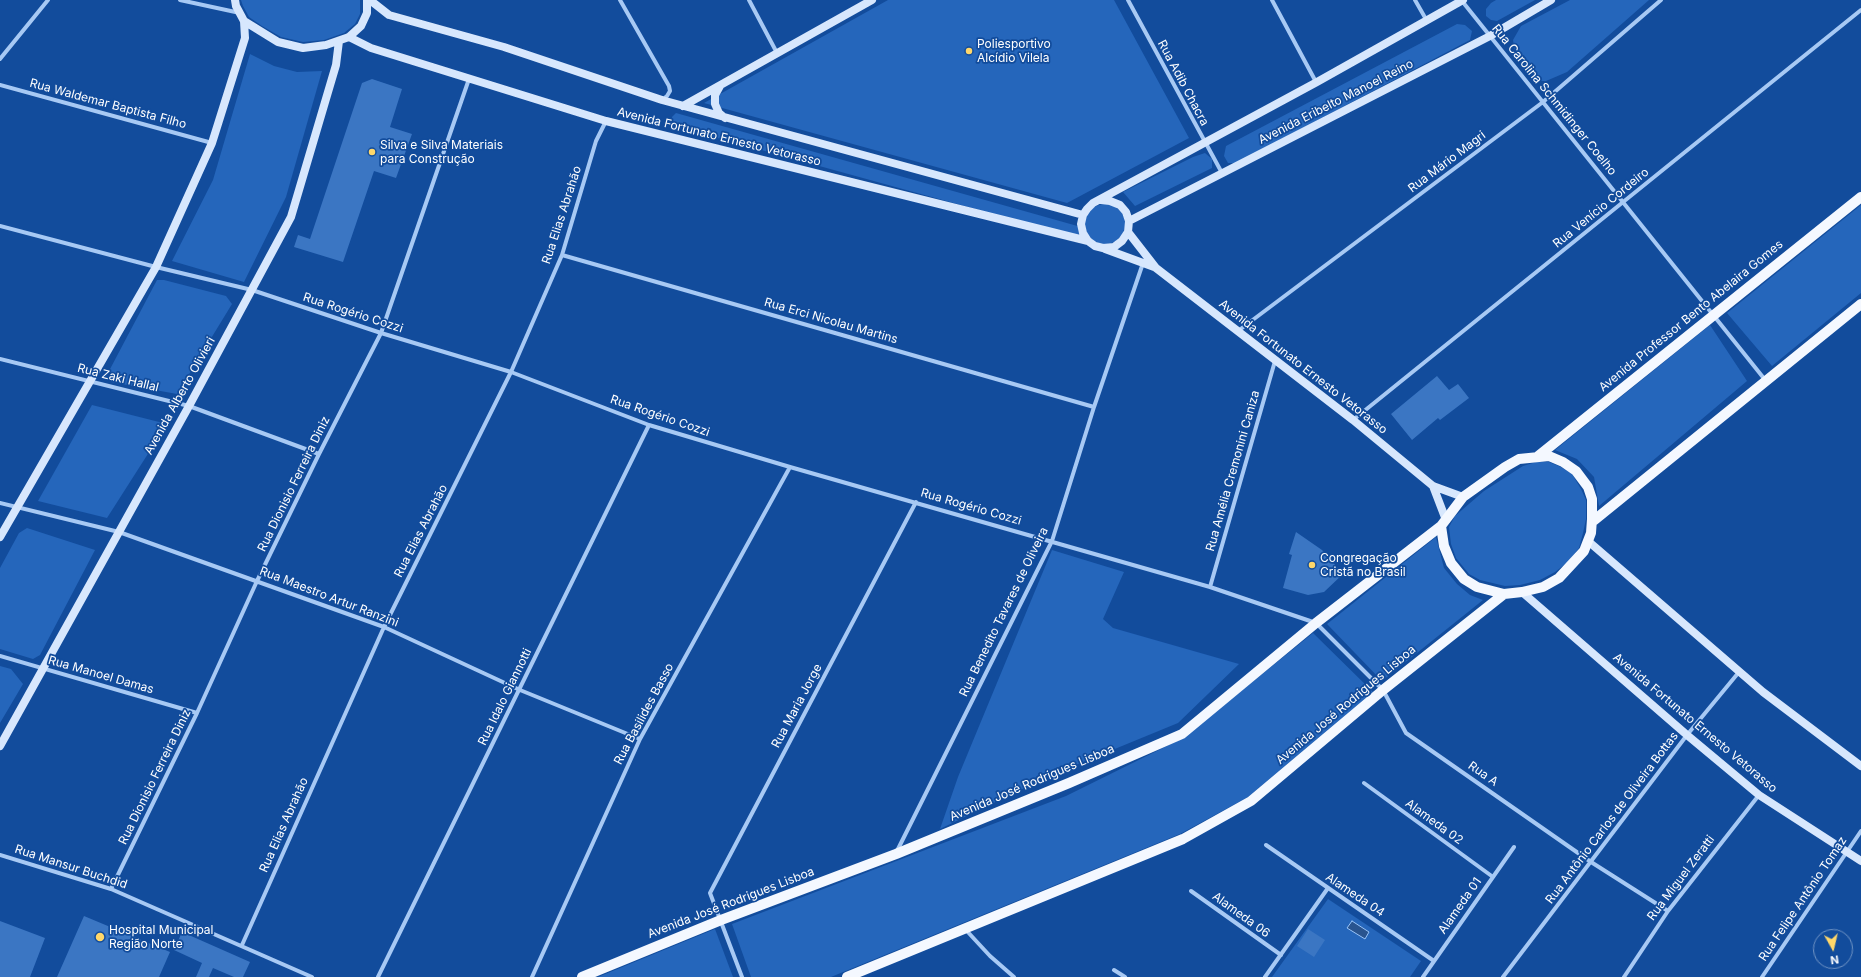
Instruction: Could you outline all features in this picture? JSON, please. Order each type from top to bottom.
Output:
[{"type":"main road","points":[[0,537],[156,267],[212,143],[245,38],[242,17],[235,0]]},
{"type":"main road","points":[[242,17],[278,42],[303,48],[326,46],[348,37],[361,26],[368,13],[367,0]]},
{"type":"main road","name":"Avenida Fortunato Ernesto Vetorasso","points":[[370,0],[389,15],[504,47],[662,100],[1083,215]]},
{"type":"main road","points":[[683,106],[872,0]]},
{"type":"main road","name":"Avenida Eribelto Manoel Reino","points":[[1101,200],[1463,0]]},
{"type":"main road","name":"Avenida Eribelto Manoel Reino","points":[[1129,221],[1490,36],[1551,0]]},
{"type":"main road","name":"Avenida Fortunato Ernesto Vetorasso","points":[[348,37],[371,48],[606,121],[1088,241]]},
{"type":"main road","name":"Avenida Alberto Olivieri","points":[[0,746],[189,406],[291,217],[336,65],[339,41]]},
{"type":"main road","points":[[720,85],[715,95],[715,104],[719,113],[725,118]]},
{"type":"main road","name":"Avenida Professor Bento Abelaira Gomes","points":[[1536,457],[1861,196]]},
{"type":"main road","points":[[1101,200],[1110,200],[1120,204],[1126,212],[1129,221],[1128,232],[1122,241],[1114,247],[1103,248],[1095,246],[1088,241],[1083,233],[1081,224],[1083,215],[1093,203],[1101,200]]},
{"type":"main road","name":"Avenida Fortunato Ernesto Vetorasso","points":[[1128,232],[1144,260]]},
{"type":"main road","name":"Avenida Fortunato Ernesto Vetorasso","points":[[1103,248],[1144,260],[1156,268],[1353,420],[1433,486],[1463,498]]},
{"type":"main road","points":[[1592,522],[1861,304]]},
{"type":"main road","points":[[1549,456],[1563,462],[1576,471],[1588,487],[1592,499],[1592,522],[1584,551],[1559,578],[1543,586],[1522,592],[1504,594],[1477,587],[1464,579],[1451,563],[1444,546],[1444,523],[1463,498],[1519,459],[1536,457],[1549,456]]},
{"type":"main road","name":"Avenida Fortunato Ernesto Vetorasso","points":[[1433,486],[1444,523]]},
{"type":"main road","name":"Avenida José Rodrigues Lisboa","points":[[582,977],[721,920],[896,854],[1069,783],[1182,734],[1316,623],[1444,523]]},
{"type":"main road","points":[[1588,541],[1739,672],[1839,752],[1861,766]]},
{"type":"main road","name":"Avenida Fortunato Ernesto Vetorasso","points":[[1522,592],[1687,735],[1759,794],[1861,861]]},
{"type":"main road","name":"Avenida José Rodrigues Lisboa","points":[[847,977],[1183,839],[1251,801],[1383,690],[1504,594]]},
{"type":"street","points":[[0,59],[48,0]]},
{"type":"street","points":[[180,0],[242,17]]},
{"type":"street","points":[[620,0],[669,86],[670,91],[662,100]]},
{"type":"street","points":[[749,0],[777,53]]},
{"type":"street","name":"Rua Adib Chacra","points":[[1128,0],[1222,174]]},
{"type":"street","points":[[1272,0],[1317,82]]},
{"type":"street","points":[[1416,0],[1427,21]]},
{"type":"street","name":"Rua Carolina Schmidinger Coelho","points":[[1463,0],[1490,36],[1766,381]]},
{"type":"street","name":"Rua Mário Magri","points":[[1238,331],[1543,102],[1661,0]]},
{"type":"street","name":"Rua Venício Cordeiro","points":[[1353,420],[1861,10]]},
{"type":"street","name":"Rua Dionisio Ferreira Diniz","points":[[111,888],[197,713],[257,581],[319,454],[381,333],[468,79]]},
{"type":"street","name":"Rua Waldemar Baptista Filho","points":[[0,85],[212,143]]},
{"type":"street","name":"Rua Elias Abrahão","points":[[242,945],[384,626],[511,372],[562,254],[596,141],[606,121]]},
{"type":"street","name":"Rua Rogério Cozzi","points":[[0,226],[156,267],[252,290],[381,333],[511,372],[649,425],[790,467],[1210,587],[1316,623]]},
{"type":"street","name":"Rua Erci Nicolau Martins","points":[[562,254],[1094,407]]},
{"type":"street","name":"Rua Benedito Tavares de Oliveira","points":[[896,854],[1052,541],[1094,407],[1144,260]]},
{"type":"street","name":"Rua Zaki Hallal","points":[[0,359],[90,380],[189,406],[319,454]]},
{"type":"street","name":"Rua Amélia Cremonini Caniza","points":[[1210,587],[1276,360]]},
{"type":"street","name":"Rua Idalo Giannotti","points":[[378,977],[649,425]]},
{"type":"street","name":"Rua Basilides Basso","points":[[532,977],[640,739],[790,467]]},
{"type":"street","name":"Rua Maria Jorge","points":[[742,977],[710,893],[916,502]]},
{"type":"street","name":"Rua Maestro Artur Ranzini","points":[[0,503],[119,532],[384,626],[520,690],[640,739]]},
{"type":"street","name":"Rua A","points":[[1316,623],[1383,690],[1406,733],[1591,862],[1668,911]]},
{"type":"street","name":"Rua Manoel Damas","points":[[0,656],[197,713]]},
{"type":"street","name":"Rua Antônio Carlos de Oliveira Bottas","points":[[1503,977],[1687,735],[1739,672]]},
{"type":"street","name":"Alameda 02","points":[[1364,783],[1493,877]]},
{"type":"street","name":"Rua Miguel Zeratti","points":[[1624,977],[1668,911],[1759,794]]},
{"type":"street","name":"Rua Felipe Antônio Tomaz","points":[[1762,977],[1861,831]]},
{"type":"street","name":"Alameda 04","points":[[1266,845],[1434,961]]},
{"type":"street","name":"Alameda 01","points":[[1423,977],[1514,847]]},
{"type":"street","name":"Rua Mansur Buchdid","points":[[0,855],[111,888],[312,977]]},
{"type":"street","points":[[1266,977],[1328,888]]},
{"type":"street","name":"Alameda 06","points":[[1190,891],[1281,956]]},
{"type":"street","points":[[965,929],[990,956],[1014,977]]},
{"type":"street","points":[[1114,970],[1125,977]]},
{"type":"shaded area","points":[[241,0],[360,0],[360,14],[355,24],[344,33],[324,40],[303,42],[281,37],[262,26],[249,17]]},
{"type":"shaded area","name":"Poliesportivo Alcídio Vilela","points":[[888,0],[1114,0],[1189,138],[1067,203],[704,103]]},
{"type":"shaded area","points":[[1496,0],[1535,0],[1497,21],[1491,20],[1486,16],[1486,9]]},
{"type":"shaded area","points":[[1570,0],[1649,0],[1567,72],[1546,81],[1534,81],[1526,72],[1515,52],[1513,40],[1521,26]]},
{"type":"shaded area","points":[[1457,24],[1465,25],[1472,31],[1470,40],[1236,163],[1228,163],[1224,156],[1226,146]]},
{"type":"shaded area","points":[[250,54],[274,66],[297,72],[322,71],[286,197],[244,282],[172,261],[213,180]]},
{"type":"shaded area","points":[[676,113],[1081,227],[1081,233],[1079,236],[1073,236],[678,127],[673,124],[672,117]]},
{"type":"shaded area","points":[[1205,153],[1212,159],[1212,168],[1135,206],[1123,192],[1193,157]]},
{"type":"shaded area","points":[[1105,204],[1113,206],[1119,210],[1123,216],[1125,224],[1123,232],[1119,238],[1113,242],[1105,244],[1097,242],[1091,238],[1087,232],[1085,224],[1087,216],[1091,210],[1097,206]]},
{"type":"shaded area","points":[[1861,205],[1861,293],[1772,366],[1727,313]]},
{"type":"shaded area","points":[[157,280],[164,280],[226,296],[232,304],[177,394],[111,382],[109,371]]},
{"type":"shaded area","points":[[1710,325],[1747,381],[1599,506],[1594,477],[1577,459],[1555,450]]},
{"type":"shaded area","points":[[92,405],[167,424],[107,518],[38,501]]},
{"type":"shaded area","points":[[1536,462],[1549,462],[1561,467],[1572,474],[1581,489],[1586,500],[1586,519],[1579,548],[1568,562],[1555,572],[1540,580],[1520,585],[1505,586],[1480,580],[1469,574],[1456,558],[1451,544],[1449,527],[1455,516],[1484,491],[1523,466]]},
{"type":"shaded area","points":[[27,528],[95,550],[40,655],[33,659],[0,649],[0,568],[19,533]]},
{"type":"shaded area","points":[[1436,537],[1444,568],[1457,584],[1470,595],[1483,600],[1382,681],[1327,624]]},
{"type":"shaded area","points":[[1052,550],[1124,572],[1103,619],[1113,628],[1239,664],[1178,723],[1049,776],[940,829],[958,777]]},
{"type":"shaded area","points":[[1313,633],[1373,692],[1248,797],[1180,834],[831,977],[751,977],[732,924],[1066,796],[1183,738]]},
{"type":"shaded area","points":[[0,666],[11,669],[23,684],[0,723]]},
{"type":"shaded area","points":[[1328,899],[1421,961],[1410,977],[1272,977]]},
{"type":"shaded area","points":[[1352,921],[1369,932],[1365,939],[1347,928]]},
{"type":"shaded area","points":[[715,929],[733,977],[598,977]]},
{"type":"building","name":"Silva e Silva Materiais para Construção","points":[[372,79],[402,89],[390,127],[412,134],[396,178],[374,171],[343,262],[294,247],[298,235],[310,239],[362,83]]},
{"type":"building","points":[[1437,376],[1449,390],[1458,384],[1469,398],[1440,420],[1438,418],[1412,440],[1391,414]]},
{"type":"building","name":"Congregação Cristã no Brasil","points":[[1296,532],[1322,550],[1343,574],[1324,592],[1308,595],[1283,588],[1292,555],[1289,554]]},
{"type":"building","points":[[84,916],[170,952],[159,977],[57,977]]},
{"type":"building","points":[[0,921],[45,938],[30,977],[0,977]]},
{"type":"building","points":[[1308,929],[1325,940],[1314,957],[1297,946]]},
{"type":"building","points":[[182,932],[250,962],[243,977],[234,977],[213,968],[209,977],[196,977],[202,963],[174,950]]},
{"type":"place","name":"Poliesportivo Alcídio Vilela","points":[[969,51]]},
{"type":"place","name":"Silva e Silva Materiais para Construção","points":[[372,152]]},
{"type":"place","name":"Congregação Cristã no Brasil","points":[[1312,565]]},
{"type":"place","name":"Hospital Municipal Região Norte","points":[[100,937]]}]
